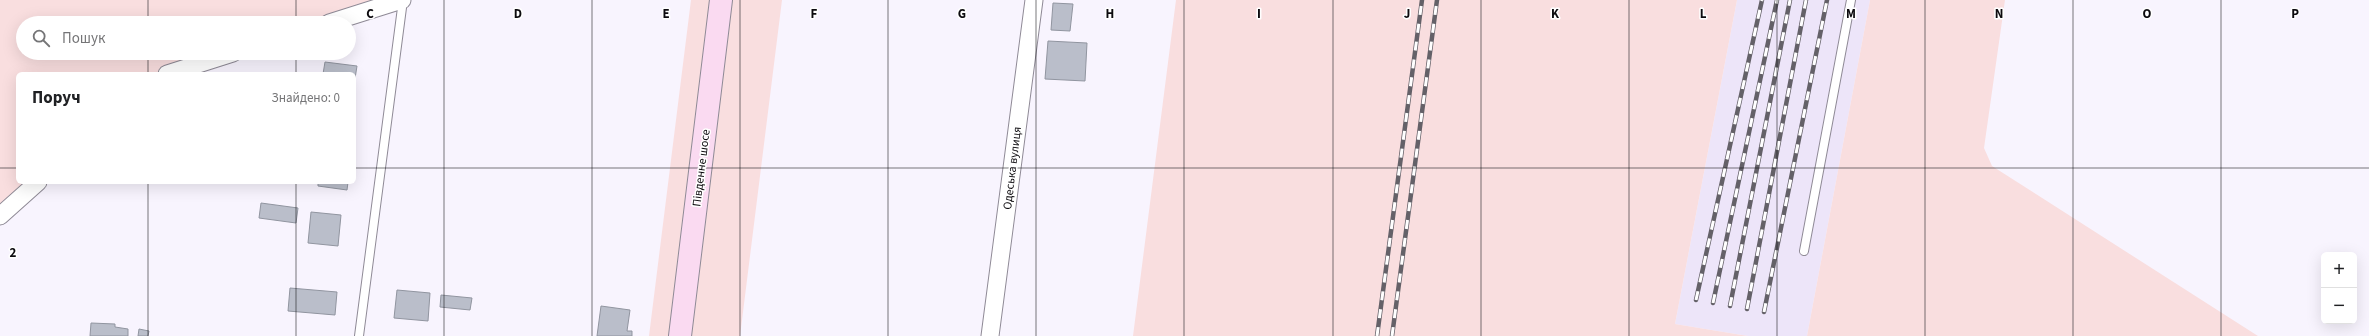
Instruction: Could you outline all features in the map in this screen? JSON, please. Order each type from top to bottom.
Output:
[{"type":"street","points":[[351,16],[402,0]]},
{"type":"street","name":"Південне шосе","points":[[680,336],[721,0]]},
{"type":"street","name":"Одеська вулиця","points":[[990,336],[1034,0]]},
{"type":"street","points":[[173,72],[211,60]]},
{"type":"street","points":[[0,216],[36,184]]},
{"type":"lane","points":[[359,336],[402,0]]},
{"type":"lane","points":[[1804,251],[1851,0]]},
{"type":"shaded area","points":[[0,0],[402,0],[351,16],[16,16],[16,60],[211,60],[173,72],[16,72],[16,184],[36,184],[0,216]]},
{"type":"shaded area","points":[[691,0],[782,0],[740,336],[649,336]]},
{"type":"shaded area","points":[[1176,0],[1737,0],[1675,324],[1748,336],[1133,336]]},
{"type":"shaded area","points":[[1737,0],[1870,0],[1807,336],[1748,336],[1675,324]]},
{"type":"shaded area","points":[[1870,0],[2005,0],[1984,148],[1992,166],[2258,336],[1807,336]]},
{"type":"building","points":[[1053,3],[1073,4],[1070,31],[1051,30]]},
{"type":"building","points":[[1048,41],[1087,43],[1085,81],[1045,79]]},
{"type":"building","points":[[325,62],[357,66],[356,72],[323,72]]},
{"type":"building","points":[[318,184],[348,184],[347,190],[318,186]]},
{"type":"building","points":[[261,203],[298,208],[296,223],[259,218]]},
{"type":"building","points":[[311,212],[341,215],[338,246],[308,243]]},
{"type":"building","points":[[290,288],[337,292],[335,315],[288,311]]},
{"type":"building","points":[[397,290],[430,293],[428,321],[394,318]]},
{"type":"building","points":[[441,295],[472,298],[470,310],[440,307]]},
{"type":"building","points":[[601,306],[630,310],[627,331],[632,331],[632,336],[597,336]]},
{"type":"building","points":[[91,323],[115,324],[115,327],[128,329],[128,336],[90,336]]},
{"type":"building","points":[[139,329],[149,331],[148,336],[138,336]]},
{"type":"railway","points":[[1377,336],[1422,0]]},
{"type":"railway","points":[[1392,336],[1437,0]]},
{"type":"railway","points":[[1696,300],[1762,0]]},
{"type":"railway","points":[[1713,303],[1777,0]]},
{"type":"railway","points":[[1730,306],[1790,0]]},
{"type":"railway","points":[[1747,309],[1806,0]]},
{"type":"railway","points":[[1764,312],[1827,0]]}]
